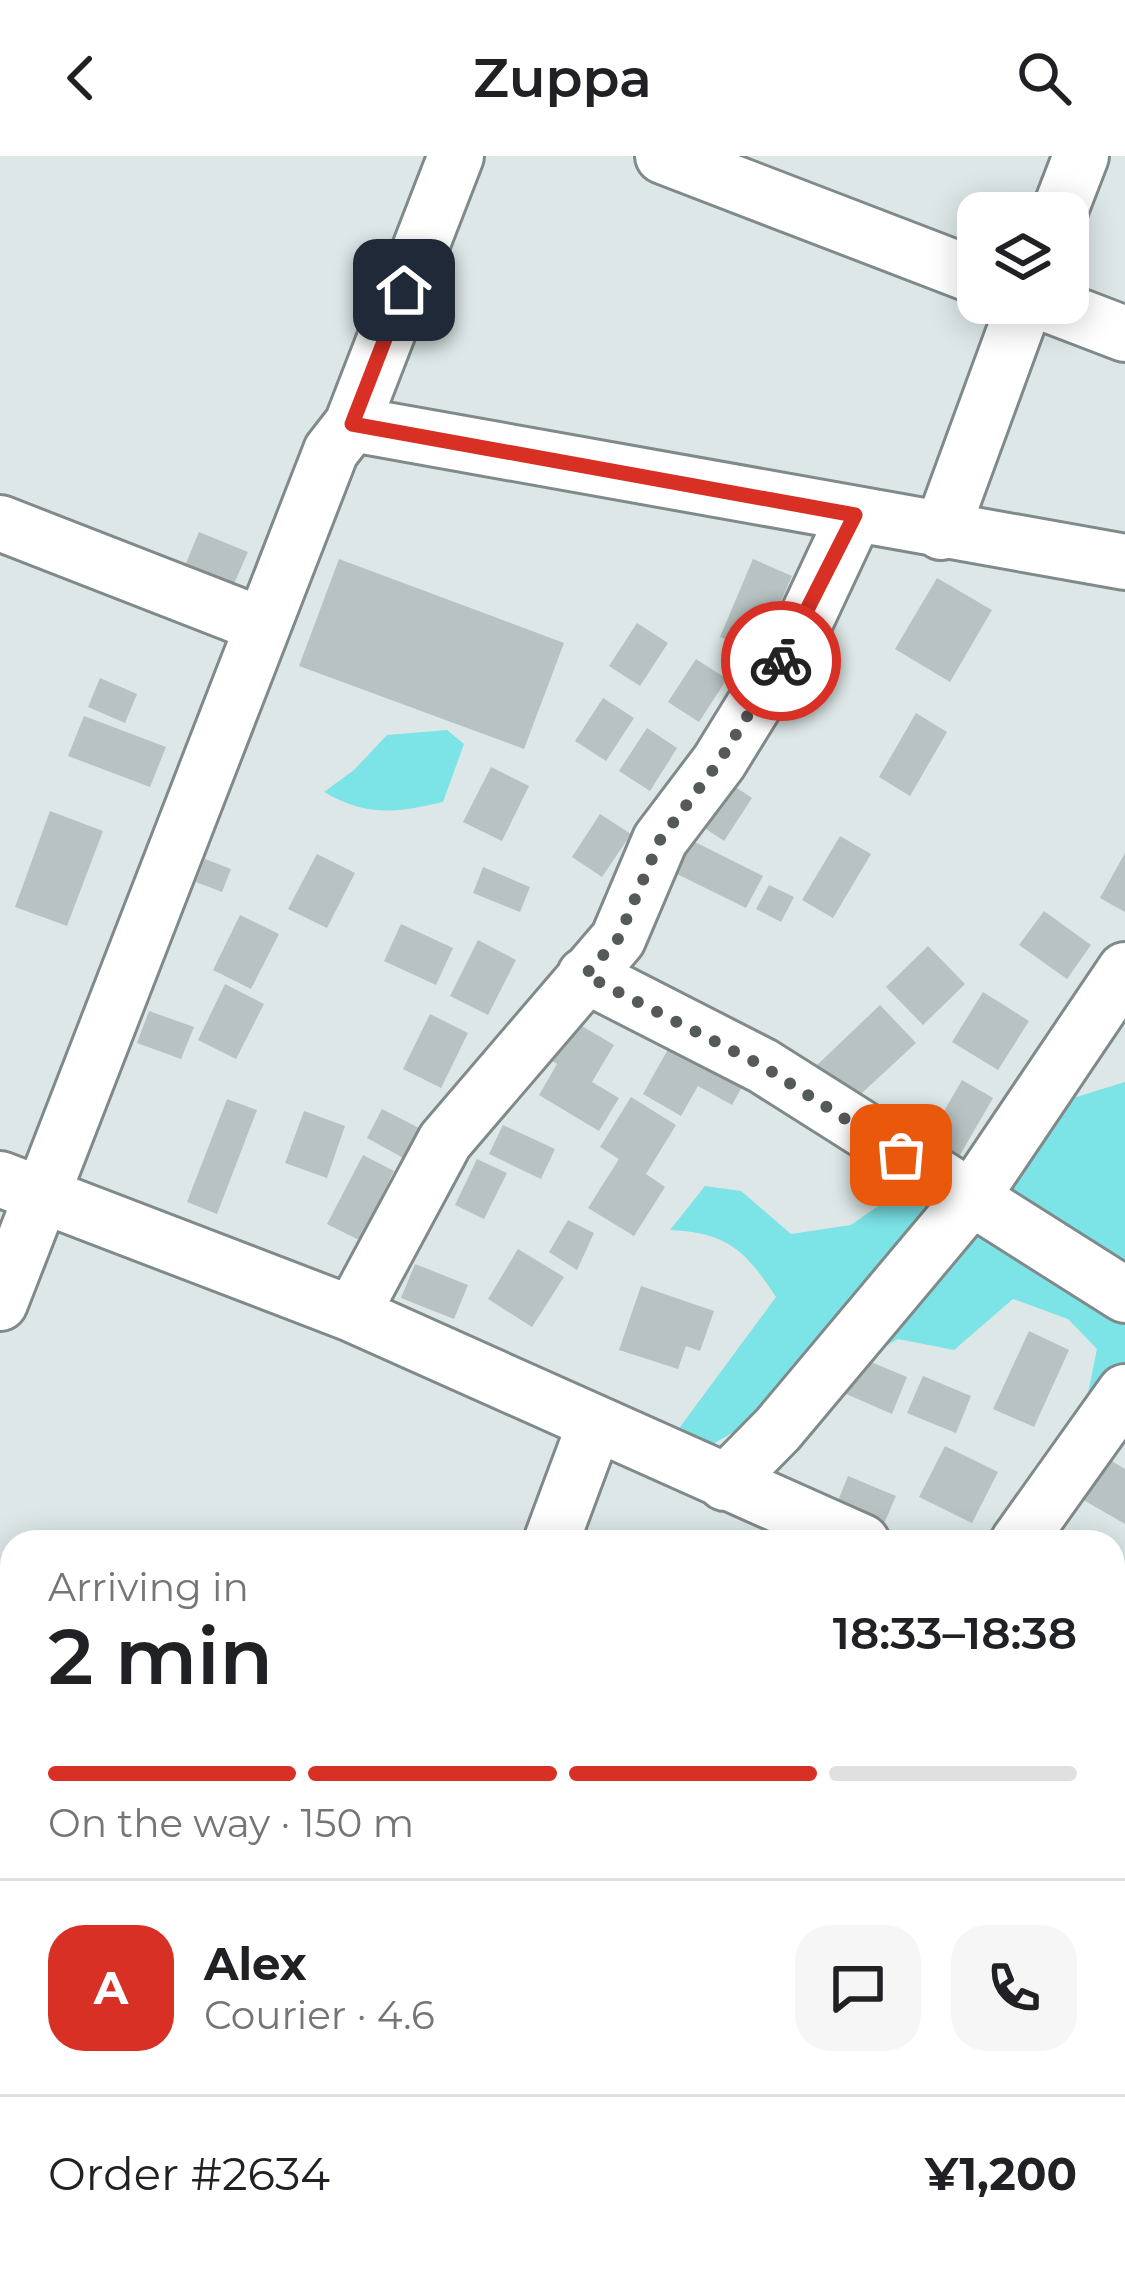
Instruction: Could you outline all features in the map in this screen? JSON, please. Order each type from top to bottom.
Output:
[{"type":"street","points":[[0,1303],[21,1187],[262,625],[331,451],[352,424],[456,156]]},
{"type":"street","points":[[663,156],[957,269]]},
{"type":"street","points":[[1067,192],[1081,156]]},
{"type":"street","points":[[1089,320],[1125,334]]},
{"type":"street","points":[[941,532],[1016,324]]},
{"type":"street","points":[[352,424],[1125,562]]},
{"type":"street","points":[[352,1314],[445,1141],[618,939],[660,840],[719,762],[804,624],[855,515]]},
{"type":"street","points":[[0,523],[262,625]]},
{"type":"street","points":[[725,1483],[778,1429],[970,1200],[1125,970]]},
{"type":"street","points":[[585,975],[763,1066],[1125,1295]]},
{"type":"street","points":[[21,1187],[352,1314],[834,1530]]},
{"type":"street","points":[[1027,1530],[1125,1392]]},
{"type":"street","points":[[556,1530],[596,1424]]},
{"type":"shaded area","points":[[447,730],[464,744],[443,802],[410,809],[368,809],[324,792],[354,770],[387,735]]},
{"type":"shaded area","points":[[1125,1082],[1125,1392],[1086,1403],[1097,1349],[1068,1319],[1013,1299],[954,1350],[898,1339],[702,1450],[680,1427],[776,1297],[755,1267],[733,1247],[707,1235],[670,1230],[705,1186],[741,1191],[791,1234],[851,1225],[901,1190],[935,1204],[1070,1099]]},
{"type":"building","points":[[199,532],[248,552],[232,588],[184,568]]},
{"type":"building","points":[[339,559],[564,643],[524,749],[299,666]]},
{"type":"building","points":[[753,559],[792,576],[758,654],[720,637]]},
{"type":"building","points":[[937,578],[992,610],[950,682],[895,649]]},
{"type":"building","points":[[637,623],[668,643],[640,686],[609,666]]},
{"type":"building","points":[[696,659],[727,679],[699,722],[668,702]]},
{"type":"building","points":[[100,678],[137,694],[125,723],[88,707]]},
{"type":"building","points":[[603,698],[634,718],[606,761],[575,741]]},
{"type":"building","points":[[916,713],[947,732],[910,796],[879,777]]},
{"type":"building","points":[[84,716],[166,747],[150,787],[68,756]]},
{"type":"building","points":[[647,728],[677,748],[650,791],[619,771]]},
{"type":"building","points":[[491,767],[529,786],[502,841],[463,822]]},
{"type":"building","points":[[722,778],[752,798],[724,841],[694,821]]},
{"type":"building","points":[[50,811],[103,831],[67,926],[15,907]]},
{"type":"building","points":[[600,814],[631,834],[602,877],[572,857]]},
{"type":"building","points":[[840,836],[871,854],[833,918],[802,900]]},
{"type":"building","points":[[691,840],[763,876],[746,908],[675,873]]},
{"type":"building","points":[[1125,853],[1125,912],[1100,898]]},
{"type":"building","points":[[317,854],[355,873],[327,928],[288,909]]},
{"type":"building","points":[[205,859],[231,869],[222,892],[196,882]]},
{"type":"building","points":[[483,867],[530,887],[520,912],[473,893]]},
{"type":"building","points":[[769,885],[794,897],[781,922],[756,909]]},
{"type":"building","points":[[1044,911],[1091,945],[1067,979],[1019,945]]},
{"type":"building","points":[[240,915],[279,934],[251,989],[213,970]]},
{"type":"building","points":[[401,924],[453,948],[436,985],[384,961]]},
{"type":"building","points":[[478,940],[516,960],[488,1015],[450,996]]},
{"type":"building","points":[[928,946],[965,984],[923,1025],[886,987]]},
{"type":"building","points":[[225,984],[264,1004],[236,1059],[198,1040]]},
{"type":"building","points":[[983,992],[1029,1021],[998,1070],[952,1042]]},
{"type":"building","points":[[880,1005],[916,1043],[850,1104],[815,1067]]},
{"type":"building","points":[[149,1011],[194,1027],[181,1059],[137,1043]]},
{"type":"building","points":[[430,1014],[468,1033],[441,1088],[403,1069]]},
{"type":"building","points":[[570,1019],[614,1045],[592,1082],[619,1098],[599,1131],[539,1095],[557,1064],[547,1058]]},
{"type":"building","points":[[677,1033],[749,1074],[732,1105],[698,1086],[681,1116],[643,1094]]},
{"type":"building","points":[[962,1080],[993,1098],[956,1162],[925,1144]]},
{"type":"building","points":[[631,1097],[676,1125],[646,1174],[665,1187],[634,1236],[588,1208],[619,1159],[600,1147]]},
{"type":"building","points":[[227,1099],[257,1110],[217,1214],[187,1202]]},
{"type":"building","points":[[382,1109],[423,1130],[407,1160],[367,1138]]},
{"type":"building","points":[[304,1111],[345,1126],[327,1178],[285,1163]]},
{"type":"building","points":[[503,1125],[555,1149],[541,1179],[489,1154]]},
{"type":"building","points":[[363,1155],[394,1171],[359,1240],[327,1224]]},
{"type":"building","points":[[477,1159],[507,1173],[484,1219],[455,1205]]},
{"type":"building","points":[[568,1220],[594,1233],[577,1270],[549,1252]]},
{"type":"building","points":[[518,1249],[564,1277],[532,1327],[488,1299]]},
{"type":"building","points":[[415,1264],[468,1285],[454,1319],[401,1298]]},
{"type":"building","points":[[641,1286],[714,1311],[700,1351],[686,1346],[678,1369],[619,1350]]},
{"type":"building","points":[[1029,1331],[1069,1350],[1034,1427],[993,1409]]},
{"type":"building","points":[[859,1357],[907,1377],[892,1414],[844,1393]]},
{"type":"building","points":[[923,1376],[971,1396],[956,1433],[907,1413]]},
{"type":"building","points":[[945,1446],[998,1472],[972,1523],[919,1497]]},
{"type":"building","points":[[1105,1457],[1125,1469],[1125,1524],[1080,1498]]},
{"type":"building","points":[[848,1476],[896,1496],[881,1530],[833,1513]]},
{"type":"way so far","points":[[781,661],[719,762],[660,840],[618,939],[585,975],[763,1066],[901,1155]]},
{"type":"route","points":[[404,290],[352,424],[855,515],[804,624],[781,661]]}]
